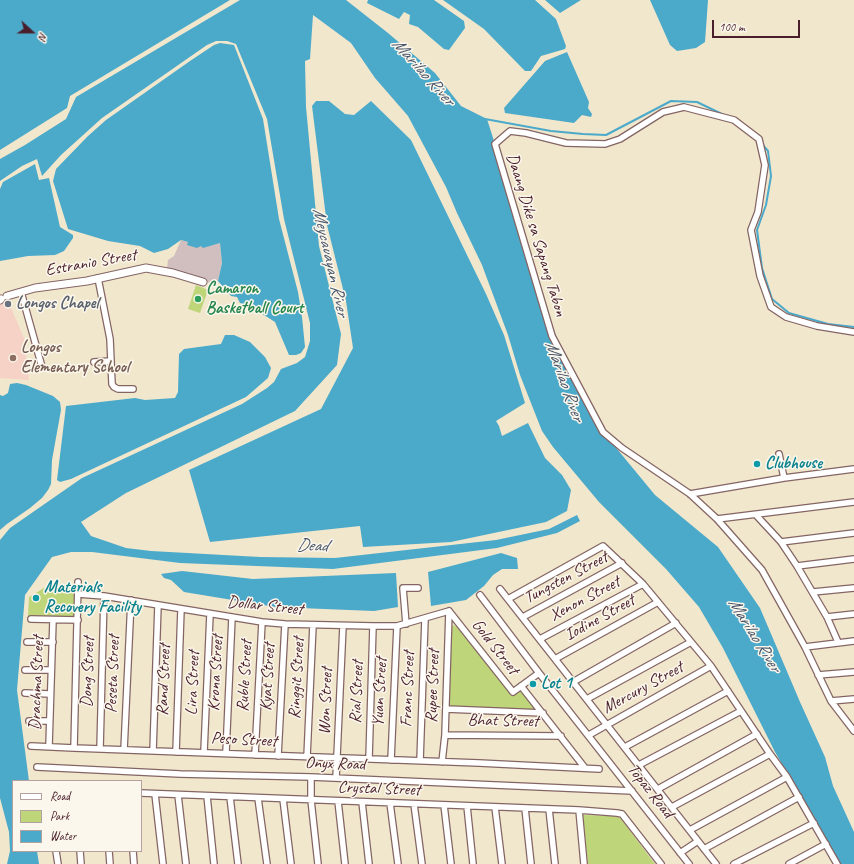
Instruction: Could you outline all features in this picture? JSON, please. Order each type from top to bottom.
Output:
[{"type":"street","name":"Daang Dike sa Sapang Tabon","points":[[690,494],[622,448],[603,432],[552,336],[495,144],[510,132],[526,133],[566,143],[605,144],[620,139],[663,112],[684,107],[734,120],[759,139],[765,165],[758,212],[751,230],[760,276],[771,307],[786,317],[817,326],[854,332]]},
{"type":"street","name":"Estranio Street","points":[[3,298],[35,288],[98,278],[146,268],[173,273],[203,282]]},
{"type":"street","points":[[98,278],[110,339],[114,387],[118,389],[133,389]]},
{"type":"street","points":[[20,292],[42,367]]},
{"type":"street","points":[[94,362],[111,361]]},
{"type":"street","points":[[779,454],[784,478]]},
{"type":"street","points":[[690,494],[784,478],[854,469]]},
{"type":"street","points":[[690,494],[717,519],[762,570],[805,647],[831,701],[844,720],[853,727]]},
{"type":"street","points":[[717,519],[854,502]]},
{"type":"street","points":[[756,515],[781,542],[797,566],[827,617],[838,642]]},
{"type":"street","points":[[781,542],[854,533]]},
{"type":"street","points":[[508,599],[604,546],[643,584],[711,666],[787,777],[837,864]]},
{"type":"street","points":[[797,566],[854,559]]},
{"type":"street","name":"Tungsten Street","points":[[523,617],[622,563]]},
{"type":"street","points":[[74,748],[78,582]]},
{"type":"street","name":"Xenon Street","points":[[540,639],[643,584]]},
{"type":"street","points":[[406,624],[403,588],[418,588]]},
{"type":"street","points":[[813,592],[854,588]]},
{"type":"street","points":[[500,589],[716,864]]},
{"type":"street","name":"Dollar Street","points":[[78,594],[104,596],[210,614],[285,624],[397,626],[449,611]]},
{"type":"street","name":"Gold Street","points":[[480,595],[539,673],[589,735]]},
{"type":"street","name":"Dong Street","points":[[100,749],[104,596]]},
{"type":"street","name":"Peseta Street","points":[[124,750],[131,600]]},
{"type":"street","name":"Iodine Street","points":[[556,659],[658,602]]},
{"type":"street","points":[[153,751],[158,605]]},
{"type":"street","name":"Rand Street","points":[[176,752],[181,609]]},
{"type":"street","name":"Gold Street","points":[[449,611],[513,692],[539,673]]},
{"type":"street","name":"Rupee Street","points":[[442,762],[445,735],[449,611]]},
{"type":"street","name":"Lira Street","points":[[204,752],[210,614]]},
{"type":"street","points":[[827,617],[854,614]]},
{"type":"street","name":"Krona Street","points":[[226,753],[232,617]]},
{"type":"street","points":[[31,619],[78,620]]},
{"type":"street","name":"Franc Street","points":[[420,761],[425,619]]},
{"type":"street","name":"Drachma Street","points":[[49,746],[53,620]]},
{"type":"street","name":"Ruble Street","points":[[255,755],[262,622]]},
{"type":"street","points":[[573,682],[676,623]]},
{"type":"street","name":"Kyat Street","points":[[278,756],[285,624]]},
{"type":"street","name":"Ringgit Street","points":[[307,756],[313,625]]},
{"type":"street","name":"Won Street","points":[[336,778],[343,626]]},
{"type":"street","name":"Rial Street","points":[[369,759],[373,626]]},
{"type":"street","name":"Yuan Street","points":[[391,760],[397,626]]},
{"type":"street","points":[[805,647],[854,641]]},
{"type":"street","points":[[27,642],[52,642]]},
{"type":"street","points":[[587,699],[691,642]]},
{"type":"street","name":"Mercury Street","points":[[589,735],[606,724],[711,666]]},
{"type":"street","points":[[25,670],[51,670]]},
{"type":"street","points":[[818,675],[854,672]]},
{"type":"street","points":[[521,686],[585,768]]},
{"type":"street","points":[[625,747],[728,692]]},
{"type":"street","points":[[25,693],[50,694]]},
{"type":"street","points":[[831,701],[854,699]]},
{"type":"street","points":[[446,709],[543,713]]},
{"type":"street","points":[[639,765],[741,711]]},
{"type":"street","points":[[29,721],[49,722]]},
{"type":"street","points":[[658,789],[757,734]]},
{"type":"street","name":"Bhat Street","points":[[445,735],[560,736]]},
{"type":"street","name":"Topaz Road","points":[[589,735],[689,864]]},
{"type":"street","name":"Peso Street","points":[[31,746],[599,769]]},
{"type":"street","points":[[672,807],[770,754]]},
{"type":"street","name":"Onyx Road","points":[[37,767],[180,774],[312,777],[632,791]]},
{"type":"street","points":[[312,777],[311,800],[318,864]]},
{"type":"street","points":[[690,830],[787,777]]},
{"type":"street","name":"Crystal Street","points":[[142,793],[578,810],[617,813],[622,814],[661,864]]},
{"type":"street","points":[[154,794],[163,864]]},
{"type":"street","points":[[178,795],[186,864]]},
{"type":"street","points":[[207,796],[214,864]]},
{"type":"street","points":[[230,797],[238,864]]},
{"type":"street","points":[[704,849],[799,797]]},
{"type":"street","points":[[258,798],[267,864]]},
{"type":"street","points":[[283,799],[291,864]]},
{"type":"street","points":[[338,801],[345,864]]},
{"type":"street","points":[[362,802],[369,864]]},
{"type":"street","points":[[390,803],[398,864]]},
{"type":"street","points":[[414,804],[422,864]]},
{"type":"street","points":[[444,805],[451,864]]},
{"type":"street","points":[[467,806],[473,864]]},
{"type":"street","points":[[495,807],[502,864]]},
{"type":"street","points":[[525,808],[531,864]]},
{"type":"street","points":[[549,809],[555,864]]},
{"type":"street","points":[[578,810],[584,864]]},
{"type":"street","points":[[734,864],[814,823]]},
{"type":"street","points":[[680,853],[698,841]]},
{"type":"street","points":[[789,864],[826,844]]},
{"type":"street","points":[[56,852],[58,864]]},
{"type":"street","points":[[80,852],[81,864]]},
{"type":"street","points":[[109,852],[110,864]]},
{"type":"street","points":[[133,852],[134,864]]},
{"type":"shaded area","points":[[181,240],[205,247],[220,243],[222,263],[218,281],[213,285],[193,275],[167,268],[168,260],[174,256]]},
{"type":"shaded area","name":"Longos Elementary School","points":[[2,301],[6,309],[11,308],[24,338],[29,380],[0,378],[0,302]]},
{"type":"green space","name":"Camaron Basketball Court","points":[[196,285],[208,290],[200,313],[188,309]]},
{"type":"green space","points":[[74,585],[75,618],[28,616],[29,597],[44,588]]},
{"type":"green space","points":[[453,625],[457,627],[512,696],[521,691],[536,710],[448,706],[451,628]]},
{"type":"green space","points":[[583,815],[617,816],[621,819],[655,864],[588,864]]},
{"type":"water","points":[[0,0],[230,0],[70,96],[67,108],[0,150]]},
{"type":"water","name":"Marilao River","points":[[240,0],[346,0],[435,73],[461,106],[487,119],[563,358],[603,432],[655,495],[718,547],[760,608],[825,757],[833,786],[854,832],[854,864],[840,864],[775,752],[723,648],[699,607],[666,569],[599,502],[553,447],[542,431],[520,375],[508,335],[482,265],[446,187],[408,116],[375,78],[351,43],[313,15],[310,59],[305,61],[306,107],[319,246],[341,334],[337,365],[295,411],[126,493],[81,522],[91,536],[126,548],[151,551],[260,557],[335,558],[496,540],[549,529],[577,515],[580,521],[557,533],[497,548],[333,569],[180,563],[92,552],[71,552],[52,557],[25,595],[17,690],[29,780],[12,780],[12,852],[37,852],[39,864],[7,864],[10,851],[9,832],[0,798],[0,540],[10,528],[82,478],[242,404],[267,388],[274,382],[281,369],[297,363],[305,357],[310,341],[310,323],[284,219],[267,119],[236,44],[227,41],[216,41],[207,45],[102,118],[61,155],[42,176],[37,159],[22,166],[0,181],[0,159],[66,119],[76,97]]},
{"type":"water","points":[[368,0],[434,0],[464,21],[465,28],[449,50],[444,49],[418,27],[409,24],[410,15],[404,12],[399,19],[367,3]]},
{"type":"water","points":[[443,0],[535,0],[556,19],[566,46],[565,49],[541,56],[531,71],[525,71],[484,29]]},
{"type":"water","points":[[545,0],[581,0],[560,13]]},
{"type":"water","points":[[650,0],[708,0],[705,42],[696,48],[677,51],[670,45]]},
{"type":"water","points":[[220,43],[234,45],[263,119],[279,219],[298,292],[302,317],[305,347],[301,353],[296,355],[289,355],[275,322],[250,306],[240,303],[237,297],[231,296],[218,281],[222,263],[220,243],[203,248],[201,246],[197,248],[187,245],[188,242],[181,240],[168,249],[154,253],[140,246],[108,241],[68,229],[53,181],[56,169],[106,120],[190,61],[214,45]]},
{"type":"water","points":[[567,52],[589,102],[588,108],[592,114],[591,117],[582,115],[574,123],[505,113],[504,108],[545,61]]},
{"type":"water","points":[[316,101],[329,101],[345,114],[354,115],[371,101],[411,140],[486,294],[504,335],[525,403],[496,421],[502,436],[528,423],[545,458],[562,475],[571,490],[567,511],[546,522],[451,542],[363,547],[360,526],[210,542],[189,470],[321,409],[353,348],[346,301],[327,225],[312,106]]},
{"type":"water","points":[[35,164],[39,180],[49,178],[60,227],[73,235],[73,238],[64,251],[55,255],[28,256],[0,261],[0,189],[3,182]]},
{"type":"water","points":[[225,335],[234,335],[250,342],[265,357],[271,368],[268,378],[246,397],[71,479],[60,482],[57,480],[66,406],[135,398],[145,400],[175,398],[178,392],[179,354],[184,349],[221,344]]},
{"type":"water","points":[[17,383],[53,396],[60,402],[61,410],[52,460],[51,484],[48,490],[42,498],[30,508],[0,530],[0,395],[3,396],[8,393],[10,384]]},
{"type":"water","points":[[501,553],[517,558],[518,569],[502,569],[493,575],[484,586],[466,600],[431,606],[428,572]]},
{"type":"water","points":[[182,571],[253,579],[396,573],[398,607],[374,611],[275,607],[184,592],[171,580],[164,578],[161,574]]},
{"type":"waterway","points":[[485,119],[551,131],[606,135],[671,101],[697,102],[726,116]]},
{"type":"waterway","points":[[762,144],[768,151],[771,176],[766,205],[757,230],[762,268],[772,299],[789,313],[828,324],[854,327]]},
{"type":"place","name":"Camaron Basketball Court","points":[[198,299]]},
{"type":"place","name":"Longos Chapel","points":[[8,304]]},
{"type":"place","name":"Longos Elementary School","points":[[13,358]]},
{"type":"place","name":"Clubhouse","points":[[757,464]]},
{"type":"place","name":"Materials Recovery Facility","points":[[36,598]]},
{"type":"place","name":"Lot 1","points":[[533,684]]},
{"type":"water label","name":"Meycauayan River","points":[[330,262]]},
{"type":"water label","name":"Dead","points":[[312,546]]}]
